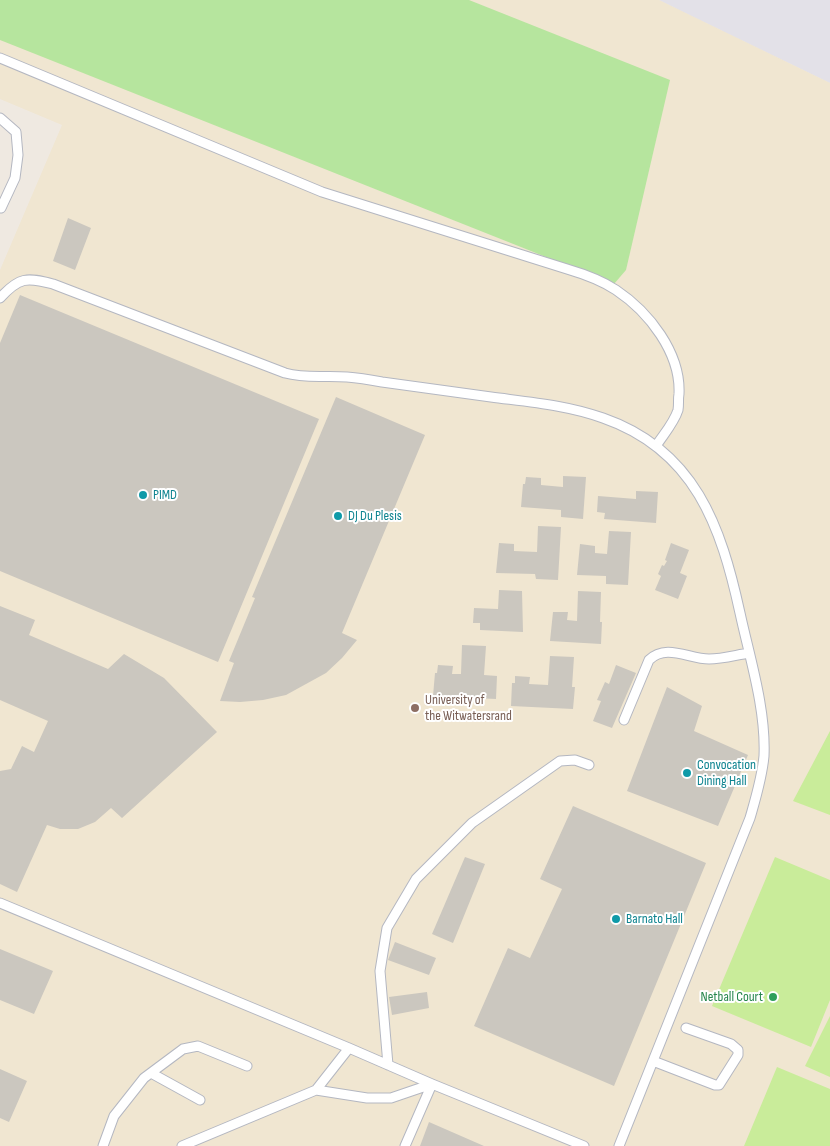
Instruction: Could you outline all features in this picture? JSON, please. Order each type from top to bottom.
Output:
[{"type":"lane","points":[[0,58],[322,192],[567,269],[593,278],[614,289],[632,301],[650,321],[671,352],[677,372],[679,387],[678,410],[656,446]]},
{"type":"lane","points":[[0,118],[16,132],[18,155],[14,178],[1,208]]},
{"type":"lane","points":[[0,298],[17,282],[27,279],[38,280],[53,284],[285,373],[308,377],[348,377],[544,404],[602,418],[620,425],[656,446],[674,462],[697,490],[713,521],[737,598],[762,726],[764,755],[761,782],[750,818],[619,1146]]},
{"type":"lane","points":[[624,720],[649,660],[654,654],[660,651],[708,659],[749,654]]},
{"type":"lane","points":[[388,1065],[380,971],[387,928],[416,879],[472,823],[560,760],[575,760],[589,765]]},
{"type":"lane","points":[[0,903],[348,1048],[565,1142],[584,1146]]},
{"type":"lane","points":[[653,1061],[715,1086],[719,1085],[738,1055],[738,1050],[731,1044],[686,1028]]},
{"type":"lane","points":[[104,1146],[114,1116],[144,1078],[183,1049],[198,1046],[247,1066]]},
{"type":"lane","points":[[182,1146],[316,1090],[348,1048]]},
{"type":"lane","points":[[151,1073],[200,1100]]},
{"type":"lane","points":[[316,1090],[367,1098],[391,1098],[432,1084]]},
{"type":"lane","points":[[405,1146],[432,1084]]},
{"type":"shaded area","name":"University of the Witwatersrand","points":[[0,0],[659,0],[830,83],[830,1146],[0,1146],[0,270],[62,125],[0,99]]},
{"type":"shaded area","points":[[659,0],[830,0],[830,83],[681,11]]},
{"type":"green space","points":[[0,0],[469,0],[670,80],[626,270],[614,284],[0,40]]},
{"type":"green space","points":[[830,731],[830,815],[793,801]]},
{"type":"green space","points":[[775,857],[830,880],[830,1000],[811,1047],[712,1006]]},
{"type":"green space","points":[[830,1016],[830,1077],[805,1066]]},
{"type":"green space","points":[[777,1067],[830,1089],[830,1146],[744,1146]]},
{"type":"building","points":[[68,218],[91,228],[75,270],[53,261]]},
{"type":"building","name":"PIMD","points":[[20,295],[319,419],[218,662],[0,571],[0,343]]},
{"type":"building","name":"DJ Du Plesis","points":[[336,397],[425,435],[342,633],[357,640],[326,673],[286,695],[263,700],[220,701],[234,663],[229,661],[255,598],[252,597]]},
{"type":"building","points":[[563,476],[586,477],[583,519],[561,517],[561,510],[521,507],[523,484],[525,484],[526,477],[541,478],[541,485],[563,487]]},
{"type":"building","points":[[636,491],[658,492],[656,523],[604,519],[605,513],[597,512],[598,496],[636,499]]},
{"type":"building","points":[[538,526],[561,527],[558,580],[536,579],[535,574],[496,573],[499,543],[514,544],[514,551],[537,552]]},
{"type":"building","points":[[609,531],[631,532],[628,585],[606,584],[606,576],[577,575],[580,544],[595,546],[595,553],[607,554]]},
{"type":"building","points":[[671,543],[689,550],[680,573],[687,576],[678,599],[655,590],[661,576],[658,574],[662,565],[664,566],[667,561],[665,560]]},
{"type":"building","points":[[499,590],[522,591],[523,632],[480,630],[480,623],[473,623],[474,608],[498,609]]},
{"type":"building","points":[[578,591],[601,592],[601,644],[550,641],[553,612],[568,612],[567,620],[577,621]]},
{"type":"building","points":[[0,606],[35,620],[29,635],[108,669],[124,654],[164,678],[217,732],[122,818],[111,808],[95,822],[78,829],[60,829],[47,825],[17,892],[0,884],[0,771],[11,769],[22,746],[34,752],[48,721],[0,700]]},
{"type":"building","points":[[462,645],[486,646],[484,675],[497,676],[496,699],[433,696],[435,673],[437,673],[438,665],[453,666],[452,674],[461,674]]},
{"type":"building","points":[[550,656],[574,657],[572,687],[575,687],[573,709],[511,706],[512,683],[515,683],[515,676],[530,677],[529,684],[548,685]]},
{"type":"building","points":[[616,665],[636,673],[612,728],[593,721],[601,701],[597,700],[605,682],[609,684]]},
{"type":"building","name":"Convocation Dining Hall","points":[[667,687],[702,706],[694,731],[748,755],[718,826],[627,791]]},
{"type":"building","name":"Barnato Hall","points":[[573,806],[706,863],[614,1086],[474,1026],[508,948],[530,958],[562,889],[540,879]]},
{"type":"building","points":[[465,857],[485,864],[453,943],[432,934]]},
{"type":"building","points":[[395,942],[436,958],[429,975],[388,960]]},
{"type":"building","points":[[0,949],[53,971],[34,1014],[0,1000]]},
{"type":"building","points":[[427,992],[429,1008],[392,1015],[389,997]]},
{"type":"building","points":[[0,1069],[27,1081],[9,1122],[0,1118]]},
{"type":"building","points":[[429,1122],[484,1146],[420,1146]]},
{"type":"place","name":"PIMD","points":[[143,495]]},
{"type":"place","name":"DJ Du Plesis","points":[[338,516]]},
{"type":"place","name":"University of the Witwatersrand","points":[[415,708]]},
{"type":"place","name":"Convocation Dining Hall","points":[[687,773]]},
{"type":"place","name":"Barnato Hall","points":[[616,919]]},
{"type":"place","name":"Netball Court","points":[[773,997]]}]
